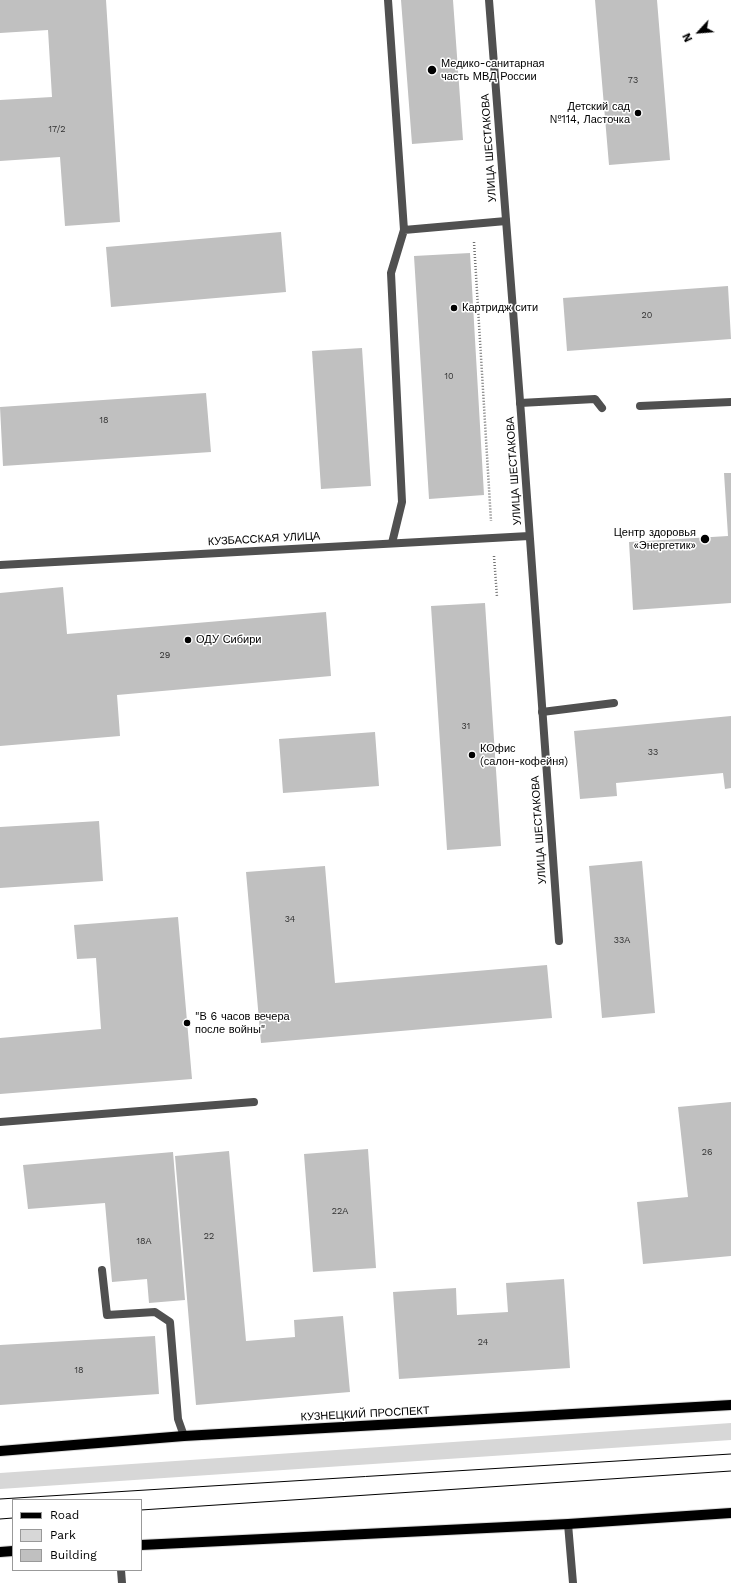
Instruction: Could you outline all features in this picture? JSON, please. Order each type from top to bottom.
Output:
[{"type":"main road","name":"КУЗНЕЦКИЙ ПРОСПЕКТ","points":[[0,1451],[184,1436],[731,1405]]},
{"type":"main road","points":[[142,1545],[568,1524],[731,1513]]},
{"type":"main road","points":[[0,1552],[12,1551]]},
{"type":"street","points":[[388,0],[404,230],[391,273],[402,502],[392,543]]},
{"type":"street","name":"УЛИЦА ШЕСТАКОВА","points":[[489,0],[559,941]]},
{"type":"street","points":[[404,230],[506,221]]},
{"type":"street","points":[[520,404],[595,399],[602,408]]},
{"type":"street","points":[[640,406],[731,402]]},
{"type":"street","name":"КУЗБАССКАЯ УЛИЦА","points":[[0,565],[529,536]]},
{"type":"street","points":[[542,712],[614,703]]},
{"type":"street","points":[[0,1122],[254,1102]]},
{"type":"street","points":[[102,1270],[107,1315],[155,1312],[170,1322],[178,1419],[184,1436]]},
{"type":"street","points":[[568,1524],[573,1583]]},
{"type":"street","points":[[121,1571],[122,1583]]},
{"type":"path","points":[[473,224],[492,538],[497,597]]},
{"type":"green space","points":[[731,1423],[731,1440],[0,1489],[0,1473]]},
{"type":"building","points":[[0,0],[106,0],[120,222],[65,226],[60,157],[0,161],[0,100],[52,97],[48,30],[0,33]]},
{"type":"building","name":"Медико-санитарная часть МВД России","points":[[401,0],[453,0],[463,140],[412,144]]},
{"type":"building","points":[[595,0],[657,0],[670,160],[609,165]]},
{"type":"building","points":[[281,232],[286,292],[111,307],[106,247]]},
{"type":"building","points":[[470,253],[484,495],[429,499],[414,256]]},
{"type":"building","points":[[728,286],[731,339],[567,351],[563,298]]},
{"type":"building","points":[[362,348],[371,486],[321,489],[312,351]]},
{"type":"building","points":[[206,393],[211,452],[3,466],[0,407]]},
{"type":"building","name":"Центр здоровья «Энергетик»","points":[[724,473],[731,473],[731,603],[633,610],[629,542],[728,536]]},
{"type":"building","points":[[63,587],[67,634],[326,612],[331,676],[117,695],[120,736],[0,746],[0,593]]},
{"type":"building","points":[[485,603],[501,846],[447,850],[431,606]]},
{"type":"building","points":[[731,716],[731,788],[725,789],[723,773],[616,783],[617,796],[580,799],[574,731]]},
{"type":"building","points":[[375,732],[379,786],[283,793],[279,739]]},
{"type":"building","points":[[99,821],[103,881],[0,888],[0,827]]},
{"type":"building","points":[[642,861],[655,1013],[602,1018],[589,866]]},
{"type":"building","points":[[325,866],[335,983],[547,965],[552,1018],[261,1043],[246,872]]},
{"type":"building","points":[[178,917],[192,1079],[0,1094],[0,1038],[101,1029],[96,958],[77,959],[74,925]]},
{"type":"building","points":[[731,1102],[731,1256],[643,1264],[637,1202],[688,1197],[678,1107]]},
{"type":"building","points":[[368,1149],[376,1268],[313,1272],[304,1154]]},
{"type":"building","points":[[229,1151],[246,1341],[295,1337],[294,1320],[343,1316],[350,1392],[196,1405],[175,1156]]},
{"type":"building","points":[[173,1152],[185,1300],[149,1303],[147,1279],[112,1282],[105,1203],[28,1209],[23,1165]]},
{"type":"building","points":[[564,1279],[570,1368],[399,1379],[393,1292],[456,1288],[457,1315],[508,1312],[506,1283]]},
{"type":"building","points":[[155,1336],[159,1394],[0,1405],[0,1345]]},
{"type":"tram line","points":[[0,1499],[731,1454]]},
{"type":"tram line","points":[[142,1510],[731,1471]]},
{"type":"tram line","points":[[0,1519],[12,1518]]},
{"type":"place","name":"Медико-санитарная часть МВД России","points":[[432,70]]},
{"type":"place","name":"Детский сад №114, Ласточка","points":[[638,113]]},
{"type":"place","name":"Картридж сити","points":[[454,308]]},
{"type":"place","name":"Центр здоровья «Энергетик»","points":[[705,539]]},
{"type":"place","name":"ОДУ Сибири","points":[[188,640]]},
{"type":"place","name":"КОфис (салон-кофейня)","points":[[472,755]]},
{"type":"place","name":"\"В 6 часов вечера после войны\"","points":[[187,1023]]}]
